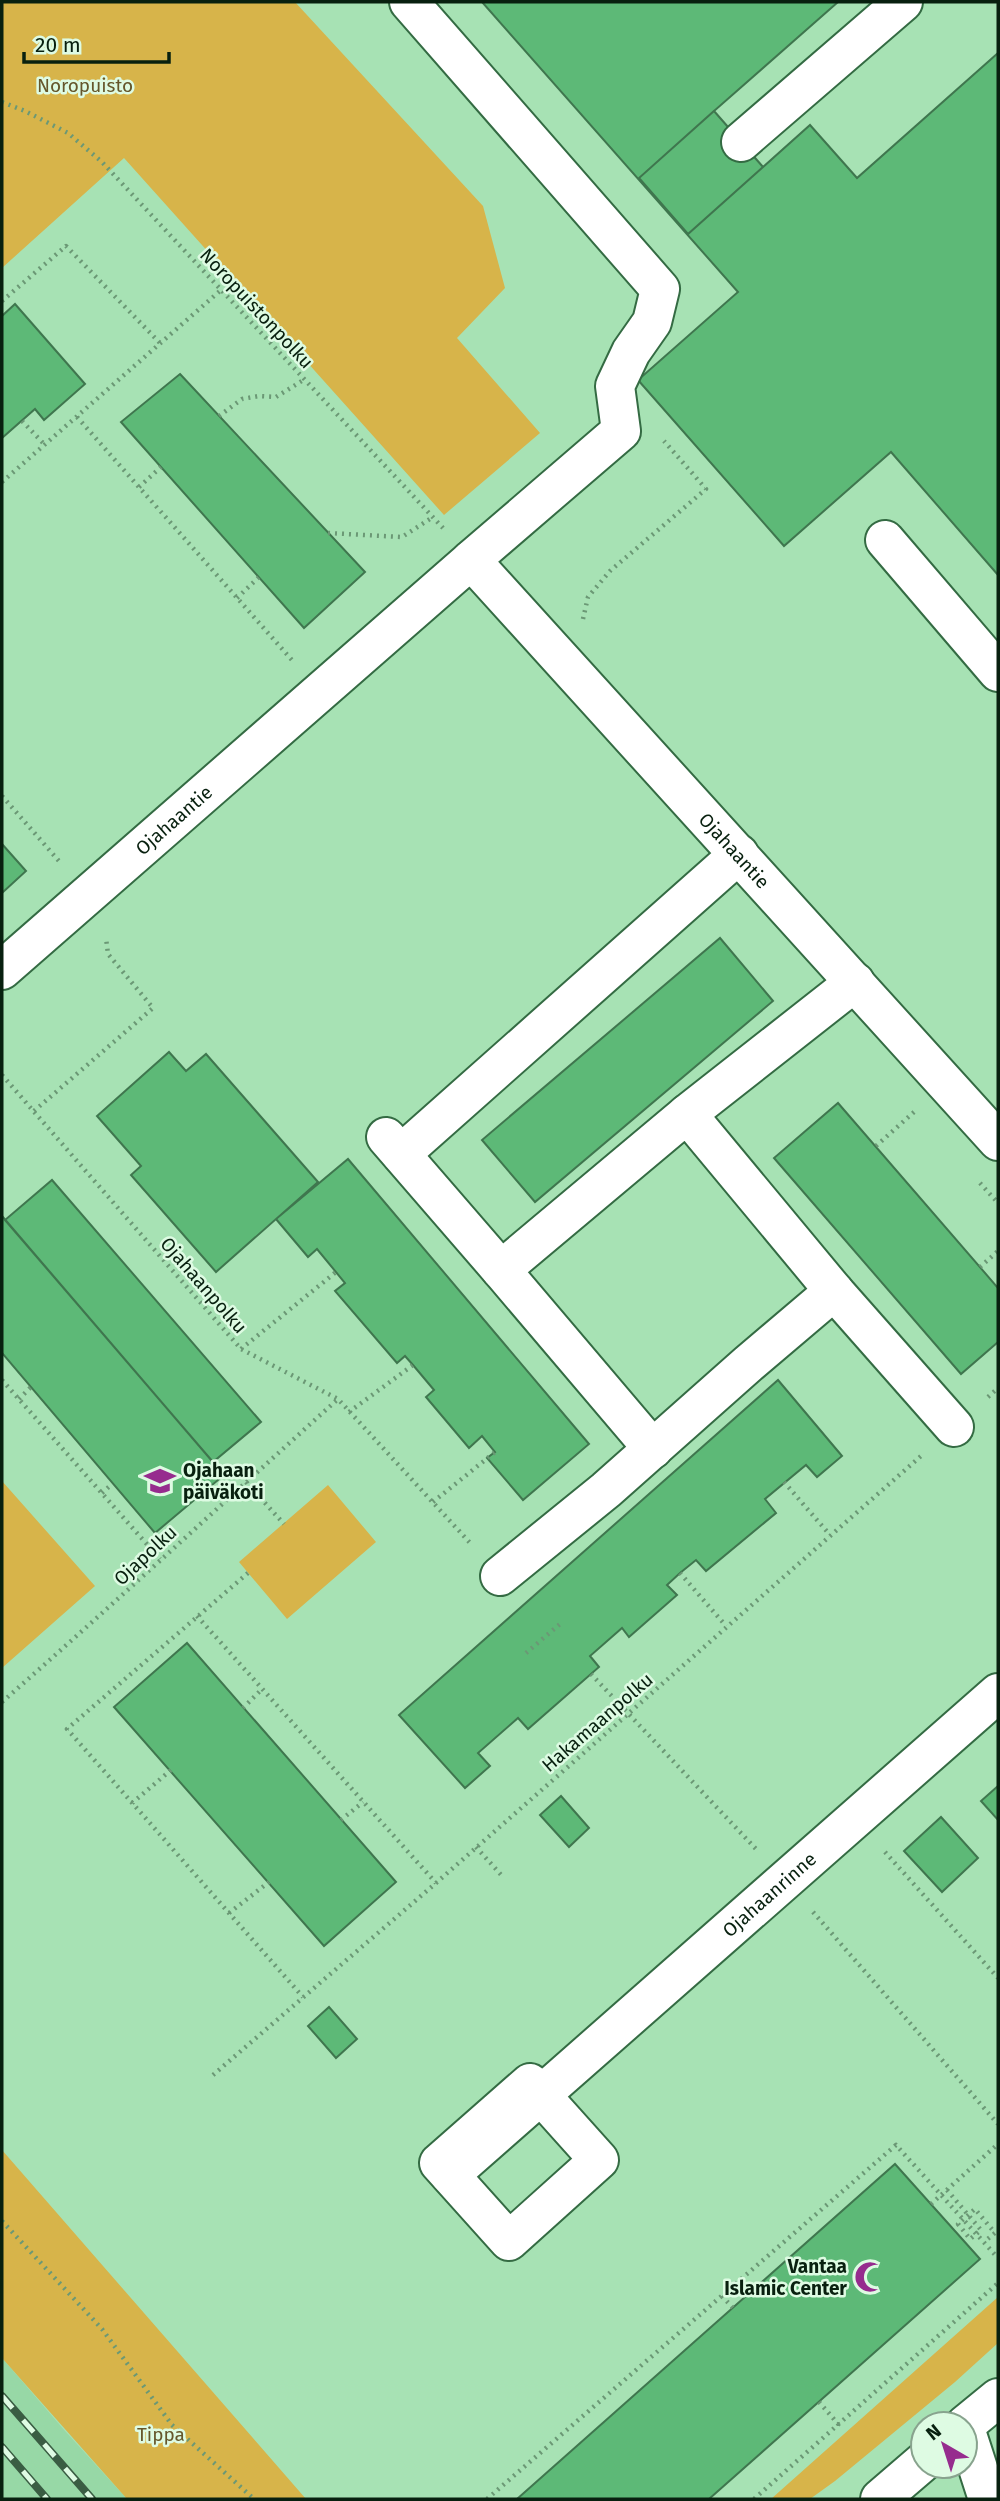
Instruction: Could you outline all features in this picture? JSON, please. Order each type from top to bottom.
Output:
[{"type":"street","name":"Ojahaantie","points":[[2,970],[621,431],[615,386],[631,352],[652,322],[660,289],[409,2]]},
{"type":"street","points":[[741,142],[903,2]]},
{"type":"street","points":[[885,541],[998,672]]},
{"type":"street","name":"Ojahaantie","points":[[471,561],[998,1141]]},
{"type":"street","points":[[653,1449],[394,1146],[739,855]]},
{"type":"street","points":[[500,1270],[687,1114],[855,982]]},
{"type":"street","points":[[687,1114],[834,1291],[954,1427]]},
{"type":"street","points":[[500,1576],[653,1449],[834,1291]]},
{"type":"street","name":"Ojahaanrinne","points":[[540,2095],[599,2160],[509,2241],[450,2175],[540,2095],[998,1693]]},
{"type":"street","points":[[979,2415],[998,2398]]},
{"type":"street","points":[[979,2432],[998,2438]]},
{"type":"street","points":[[979,2471],[988,2499]]},
{"type":"street","points":[[880,2499],[909,2474]]},
{"type":"path","name":"Noropuistonpolku","points":[[2,102],[68,133],[102,162],[471,561]]},
{"type":"path","points":[[2,301],[66,246],[160,343]]},
{"type":"path","points":[[2,482],[221,289]]},
{"type":"path","points":[[219,416],[242,399],[276,397],[305,379]]},
{"type":"path","points":[[77,417],[292,661]]},
{"type":"path","points":[[22,421],[45,445]]},
{"type":"path","points":[[139,487],[161,467]]},
{"type":"path","points":[[328,533],[402,537],[433,517]]},
{"type":"path","points":[[237,598],[259,577]]},
{"type":"path","points":[[2,796],[62,864]]},
{"type":"path","points":[[34,1111],[153,1008],[108,954],[105,935]]},
{"type":"path","name":"Ojahaanpolku","points":[[2,1075],[241,1349],[338,1399],[500,1576]]},
{"type":"path","points":[[876,1146],[916,1111],[906,1101]]},
{"type":"path","points":[[979,1182],[998,1202]]},
{"type":"path","points":[[980,1267],[998,1251]]},
{"type":"path","points":[[241,1349],[336,1272]]},
{"type":"path","points":[[349,1412],[413,1365]]},
{"type":"path","points":[[2,1380],[160,1559]]},
{"type":"path","points":[[19,1399],[31,1387]]},
{"type":"path","name":"Hakamaanpolku","points":[[213,2075],[436,1883],[998,1388]]},
{"type":"path","name":"Ojapolku","points":[[2,1702],[338,1399]]},
{"type":"path","points":[[433,1503],[495,1452]]},
{"type":"path","points":[[246,1482],[284,1524]]},
{"type":"path","points":[[785,1482],[830,1535]]},
{"type":"path","points":[[102,1493],[112,1484]]},
{"type":"path","points":[[248,1573],[67,1729],[303,1997]]},
{"type":"path","points":[[680,1573],[726,1626]]},
{"type":"path","points":[[197,1616],[436,1883]]},
{"type":"path","points":[[526,1653],[560,1624]]},
{"type":"path","points":[[243,1707],[262,1689]]},
{"type":"path","points":[[132,1803],[171,1770]]},
{"type":"path","points":[[341,1820],[363,1802]]},
{"type":"path","points":[[476,1847],[503,1877]]},
{"type":"path","points":[[885,1851],[998,1978]]},
{"type":"path","points":[[229,1913],[269,1882]]},
{"type":"path","points":[[931,2204],[998,2144]]},
{"type":"path","points":[[487,2499],[896,2145],[998,2258]]},
{"type":"path","points":[[947,2190],[955,2200],[964,2210],[972,2220],[981,2230],[970,2239],[958,2224],[966,2217],[975,2209],[995,2233],[984,2242]]},
{"type":"path","points":[[2,2221],[102,2329],[172,2425],[254,2499]]},
{"type":"path","points":[[754,2499],[998,2283]]},
{"type":"path","points":[[722,2296],[733,2308]]},
{"type":"path","points":[[819,2402],[839,2425]]},
{"type":"shaded area","points":[[2,2358],[65,2431],[127,2499],[2,2499]]},
{"type":"green space","name":"Noropuisto","points":[[2,2],[295,2],[483,206],[505,288],[457,338],[540,433],[444,515],[124,158],[2,268]]},
{"type":"green space","points":[[2,1481],[95,1586],[2,1668]]},
{"type":"green space","points":[[328,1485],[376,1542],[287,1619],[239,1562]]},
{"type":"green space","name":"Tippa","points":[[2,2150],[306,2499],[127,2499],[2,2358]]},
{"type":"green space","points":[[998,2297],[998,2343],[955,2382],[921,2410],[909,2410],[909,2420],[810,2499],[771,2499]]},
{"type":"building","points":[[482,2],[838,2],[714,111],[763,167],[810,125],[857,178],[998,53],[998,575],[891,452],[784,546],[638,380],[738,292]]},
{"type":"building","points":[[714,111],[763,167],[688,234],[639,178]]},
{"type":"building","points":[[15,304],[85,384],[44,420],[35,409],[2,438],[2,316]]},
{"type":"building","points":[[180,374],[365,572],[304,628],[121,422]]},
{"type":"building","points":[[2,844],[26,871],[2,893]]},
{"type":"building","points":[[720,938],[773,1001],[535,1202],[482,1140]]},
{"type":"building","points":[[169,1052],[186,1071],[206,1054],[318,1182],[216,1272],[131,1175],[141,1166],[97,1116]]},
{"type":"building","points":[[838,1103],[998,1288],[998,1342],[961,1374],[774,1158]]},
{"type":"building","points":[[348,1159],[589,1444],[523,1500],[487,1458],[495,1452],[482,1436],[469,1448],[426,1397],[434,1390],[413,1365],[405,1356],[397,1363],[335,1291],[345,1283],[317,1249],[308,1257],[276,1219]]},
{"type":"building","points":[[52,1180],[261,1422],[213,1462],[5,1220]]},
{"type":"building","points":[[2,1216],[224,1475],[155,1533],[2,1353]]},
{"type":"building","points":[[778,1380],[842,1456],[817,1477],[806,1465],[765,1499],[776,1513],[706,1571],[696,1560],[680,1573],[667,1585],[677,1595],[629,1637],[622,1628],[590,1656],[599,1667],[528,1729],[518,1718],[478,1753],[490,1766],[465,1788],[399,1715]]},
{"type":"building","points":[[187,1643],[396,1882],[324,1946],[114,1707]]},
{"type":"building","points":[[998,1786],[998,1820],[981,1801]]},
{"type":"building","points":[[561,1796],[589,1828],[569,1847],[540,1815]]},
{"type":"building","points":[[941,1817],[978,1858],[942,1892],[904,1851]]},
{"type":"building","points":[[329,2007],[357,2039],[336,2058],[308,2026]]},
{"type":"building","points":[[895,2164],[980,2259],[709,2499],[517,2499]]},
{"type":"railway","points":[[2,2396],[92,2499]]},
{"type":"railway","points":[[2,2447],[47,2499]]},
{"type":"place","name":"Ojahaan päiväkoti","points":[[160,1481]]},
{"type":"place","name":"Vantaa Islamic Center","points":[[870,2277]]}]
